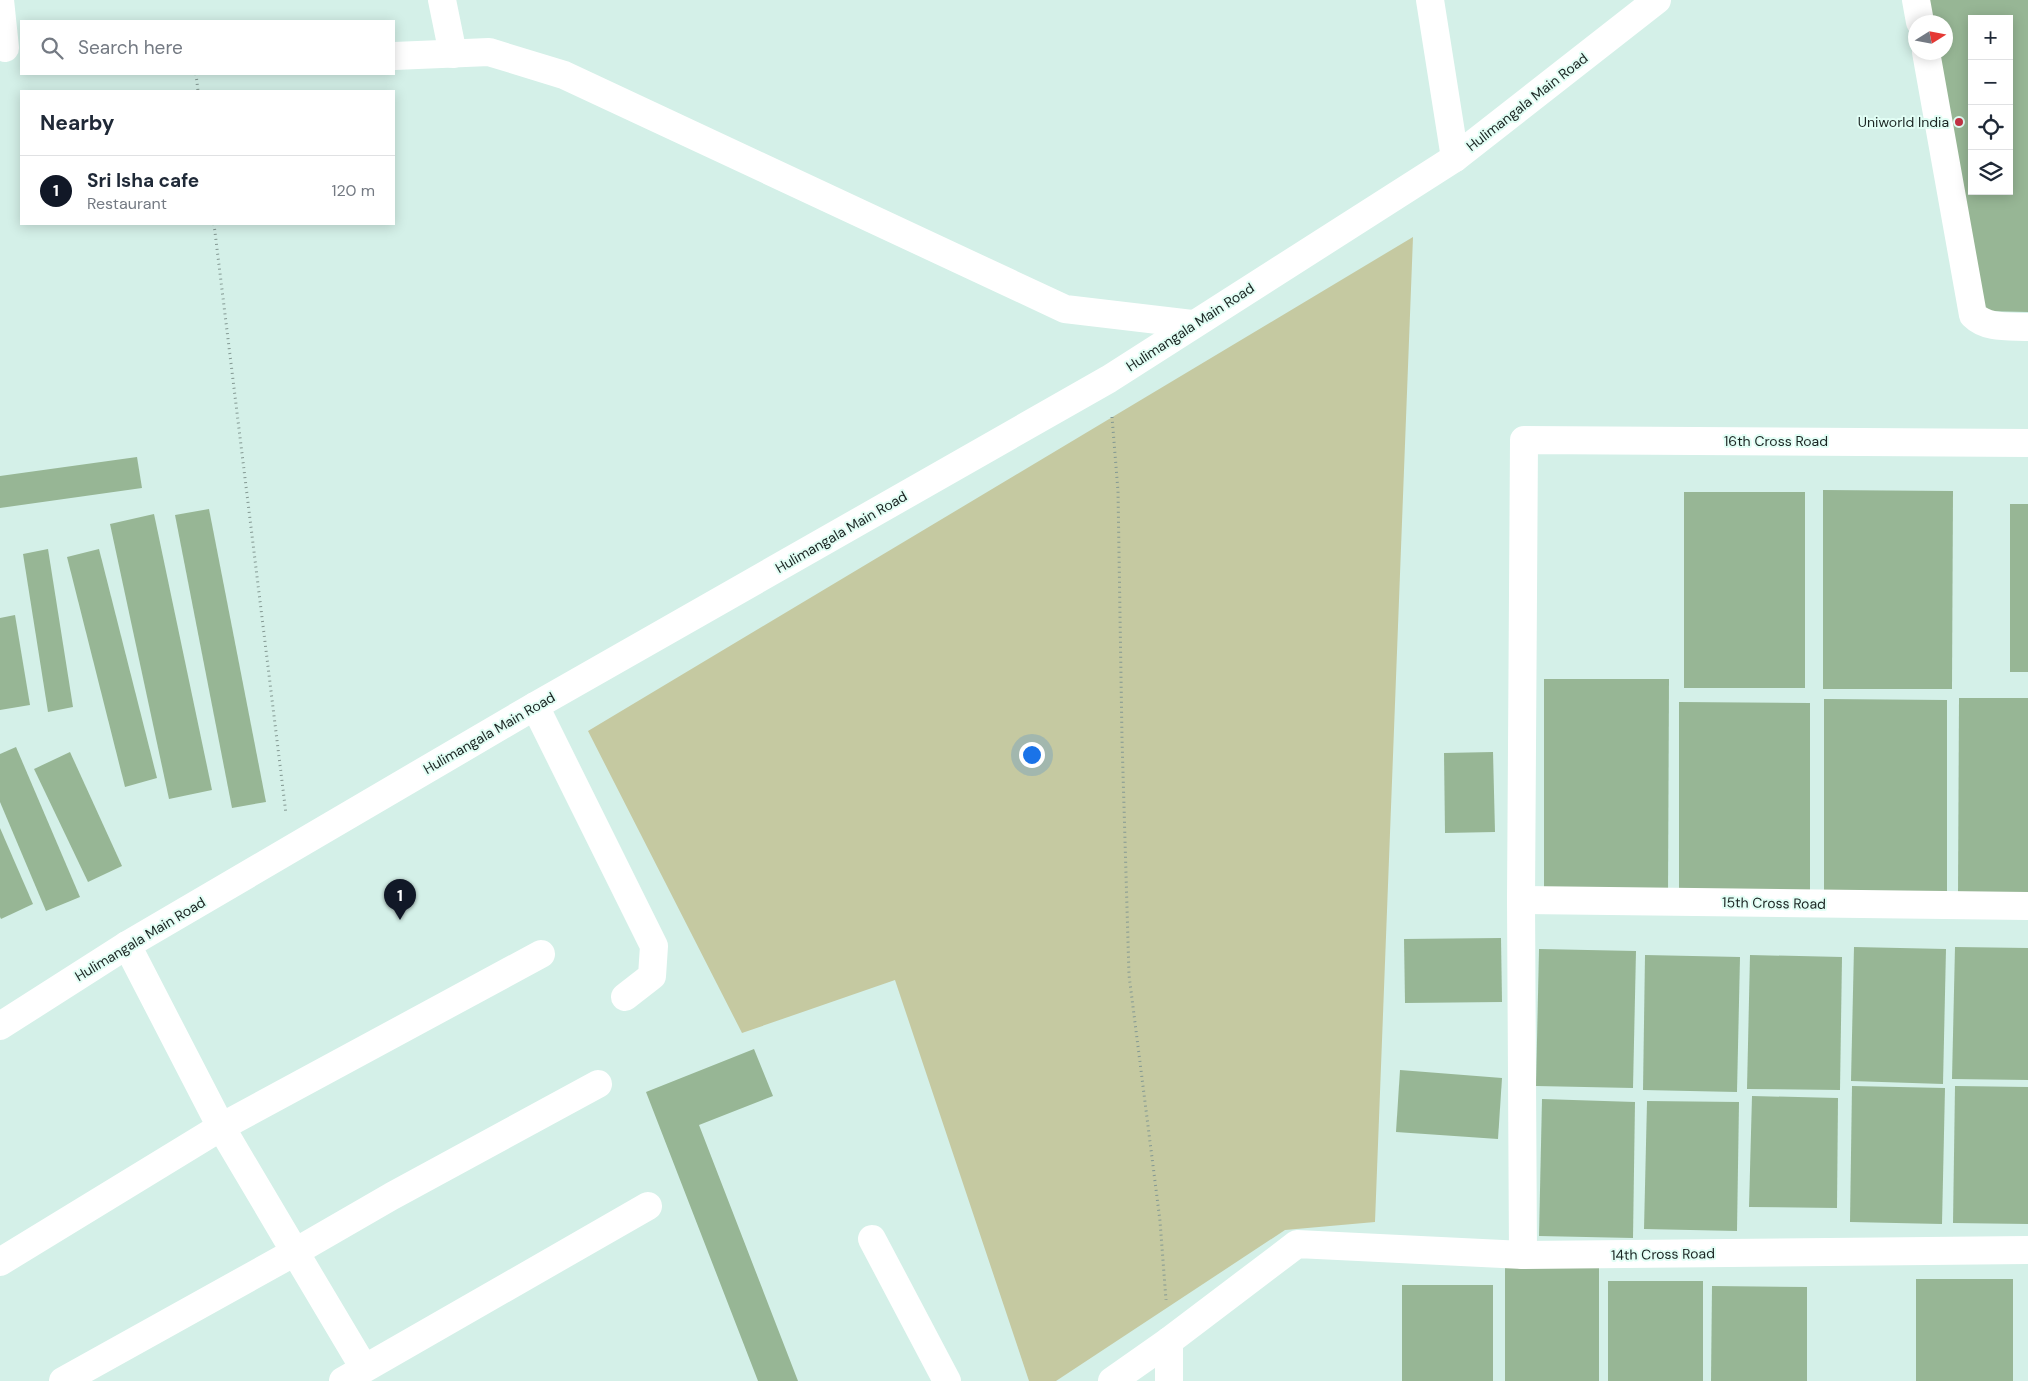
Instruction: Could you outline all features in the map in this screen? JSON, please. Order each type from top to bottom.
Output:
[{"type":"street","points":[[0,0],[9,49]]},
{"type":"street","points":[[442,0],[453,54]]},
{"type":"street","points":[[1430,0],[1455,158]]},
{"type":"street","name":"Hulimangala Main Road","points":[[0,1026],[127,945],[535,706],[1109,379],[1192,324],[1455,158],[1657,0]]},
{"type":"street","points":[[1916,0],[1919,15]]},
{"type":"street","points":[[395,56],[489,52],[564,75],[1065,309],[1192,324]]},
{"type":"street","points":[[1927,60],[1973,315],[1980,322],[1996,326],[2028,327]]},
{"type":"street","name":"16th Cross Road","points":[[1521,900],[1524,440],[2028,443]]},
{"type":"street","points":[[535,706],[654,946],[652,976],[625,997]]},
{"type":"street","points":[[1521,900],[1523,1255]]},
{"type":"street","name":"15th Cross Road","points":[[1521,900],[2028,906]]},
{"type":"street","points":[[127,945],[220,1127],[294,1252],[354,1374],[648,1206]]},
{"type":"street","points":[[0,1262],[220,1127],[541,954]]},
{"type":"street","points":[[63,1381],[392,1196],[598,1084]]},
{"type":"street","points":[[872,1239],[947,1381]]},
{"type":"street","name":"14th Cross Road","points":[[1169,1341],[1298,1244],[1523,1255],[2028,1250]]},
{"type":"street","points":[[1112,1381],[1169,1341]]},
{"type":"street","points":[[1169,1341],[1169,1381]]},
{"type":"path","points":[[196,75],[198,90]]},
{"type":"path","points":[[214,225],[291,849]]},
{"type":"path","points":[[1109,379],[1118,491],[1122,739],[1129,975],[1160,1221],[1169,1341]]},
{"type":"green space","points":[[1413,237],[1375,1222],[1285,1230],[1056,1381],[1029,1381],[895,980],[742,1033],[588,731]]},
{"type":"building","name":"Uniworld India","points":[[1925,0],[2028,0],[2028,312],[1981,311],[1935,60],[1953,60],[1953,15],[1928,15]]},
{"type":"building","points":[[137,457],[142,488],[0,508],[0,476]]},
{"type":"building","points":[[1823,490],[1953,491],[1952,689],[1823,689]]},
{"type":"building","points":[[1684,492],[1805,492],[1805,688],[1684,688]]},
{"type":"building","points":[[2010,504],[2028,504],[2028,672],[2010,672]]},
{"type":"building","points":[[209,509],[266,802],[232,808],[175,515]]},
{"type":"building","points":[[154,514],[212,790],[169,799],[110,524]]},
{"type":"building","points":[[48,549],[73,707],[48,712],[23,554]]},
{"type":"building","points":[[99,549],[157,778],[125,787],[67,557]]},
{"type":"building","points":[[15,615],[30,705],[0,710],[0,618]]},
{"type":"building","points":[[1544,679],[1669,679],[1668,897],[1544,897]]},
{"type":"building","points":[[1959,698],[2028,698],[2028,895],[1958,895]]},
{"type":"building","points":[[1824,699],[1947,700],[1947,894],[1824,893]]},
{"type":"building","points":[[1679,702],[1810,703],[1810,895],[1679,895]]},
{"type":"building","points":[[16,747],[80,897],[46,911],[0,802],[0,754]]},
{"type":"building","points":[[70,752],[122,866],[88,882],[34,769]]},
{"type":"building","points":[[1493,752],[1495,832],[1445,833],[1444,753]]},
{"type":"building","points":[[0,828],[33,904],[1,919],[0,917]]},
{"type":"building","points":[[1501,938],[1502,1002],[1405,1003],[1404,939]]},
{"type":"building","points":[[1854,947],[1946,949],[1943,1084],[1851,1081]]},
{"type":"building","points":[[1955,947],[2028,948],[2028,1080],[1952,1079]]},
{"type":"building","points":[[1539,949],[1636,951],[1633,1088],[1536,1086]]},
{"type":"building","points":[[1645,955],[1740,957],[1737,1092],[1643,1090]]},
{"type":"building","points":[[1750,955],[1842,957],[1840,1090],[1747,1089]]},
{"type":"building","points":[[754,1049],[773,1096],[699,1125],[798,1381],[758,1381],[646,1092]]},
{"type":"building","points":[[1400,1070],[1502,1078],[1498,1139],[1396,1132]]},
{"type":"building","points":[[1852,1086],[1945,1088],[1942,1224],[1850,1222]]},
{"type":"building","points":[[1955,1086],[2028,1087],[2028,1224],[1953,1223]]},
{"type":"building","points":[[1752,1096],[1838,1098],[1837,1208],[1749,1207]]},
{"type":"building","points":[[1542,1099],[1635,1102],[1633,1238],[1539,1236]]},
{"type":"building","points":[[1647,1101],[1739,1102],[1737,1231],[1644,1229]]},
{"type":"building","points":[[1505,1264],[1599,1264],[1599,1381],[1505,1381]]},
{"type":"building","points":[[1916,1279],[2013,1279],[2013,1381],[1916,1381]]},
{"type":"building","points":[[1608,1281],[1703,1281],[1703,1381],[1608,1381]]},
{"type":"building","points":[[1402,1285],[1493,1285],[1493,1381],[1402,1381]]},
{"type":"building","points":[[1712,1286],[1807,1287],[1807,1381],[1711,1381]]},
{"type":"place","name":"Uniworld India","points":[[1959,122]]},
{"type":"place","name":"Sri Isha cafe","points":[[400,920]]}]
